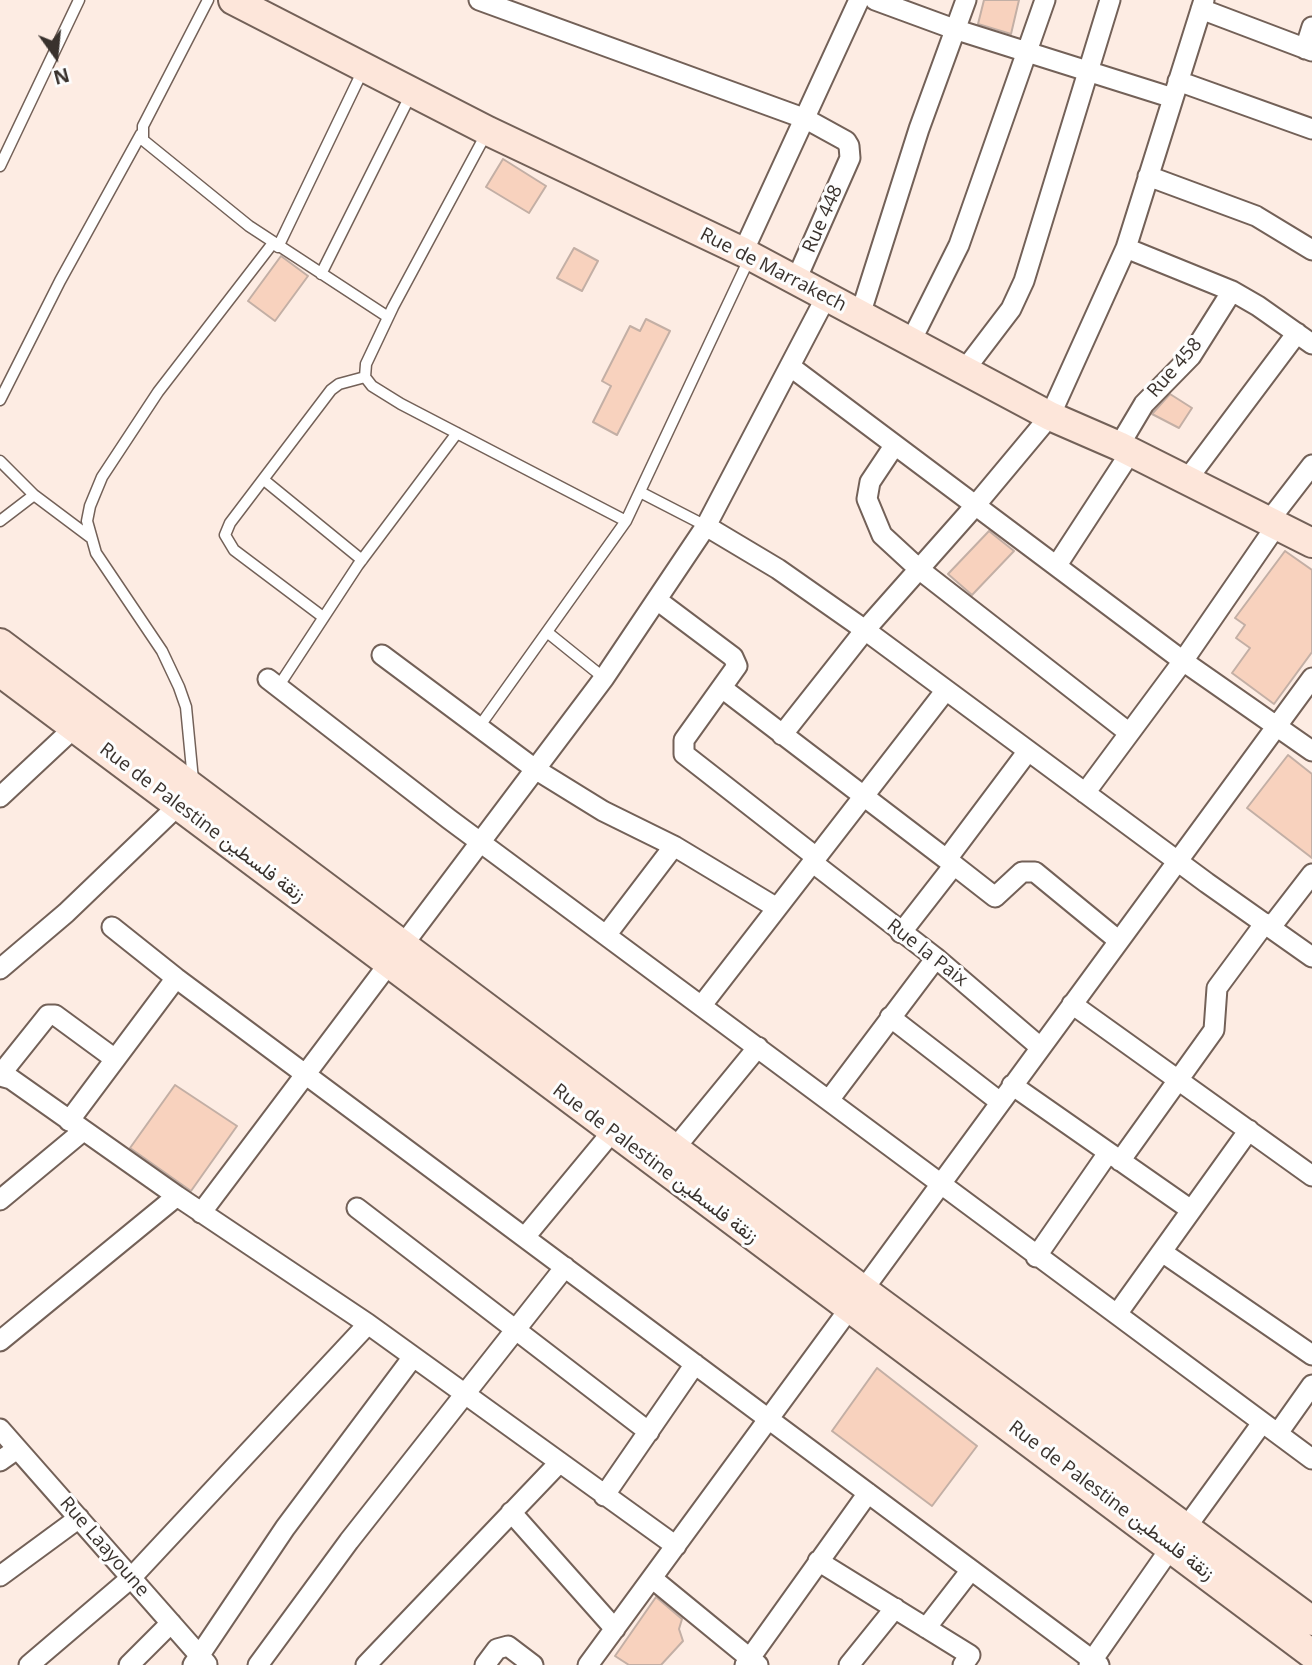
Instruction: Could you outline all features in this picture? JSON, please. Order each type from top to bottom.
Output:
[{"type":"main road","name":"Rue de Marrakech","points":[[233,0],[488,131],[747,254],[911,341],[963,372],[1050,416],[1125,450],[1312,543]]},
{"type":"main road","name":"Rue de Palestine زنقة فلسطين","points":[[0,643],[187,797],[396,954],[675,1148],[855,1298]]},
{"type":"main road","name":"Rue de Palestine زنقة فلسطين","points":[[5,681],[187,797]]},
{"type":"main road","name":"Rue de Palestine زنقة فلسطين","points":[[396,954],[612,1132],[855,1298],[1179,1538],[1312,1621]]},
{"type":"main road","name":"Rue de Palestine زنقة فلسطين","points":[[1179,1538],[1312,1654]]},
{"type":"street","points":[[479,0],[806,120]]},
{"type":"street","points":[[747,254],[859,0]]},
{"type":"street","points":[[875,0],[954,29],[1027,49],[1087,71],[1175,89],[1312,129]]},
{"type":"street","points":[[860,315],[954,29],[966,0]]},
{"type":"street","points":[[911,341],[958,244],[1045,0]]},
{"type":"street","points":[[963,372],[1011,309],[1024,281],[1110,0]]},
{"type":"street","points":[[782,735],[865,630],[974,508],[1050,416],[1126,247],[1202,5],[1309,50],[1312,27]]},
{"type":"street","name":"Rue 448","points":[[796,280],[850,158],[846,141],[806,120]]},
{"type":"street","points":[[1148,176],[1256,216],[1310,245]]},
{"type":"street","points":[[1126,247],[1232,291],[1305,339],[1186,481]]},
{"type":"street","name":"Rue 458","points":[[1057,565],[1125,450],[1144,404],[1191,356],[1232,291]]},
{"type":"street","points":[[201,1213],[604,678],[706,526],[826,298]]},
{"type":"street","points":[[791,367],[974,508],[1057,565],[1183,662],[1312,751]]},
{"type":"street","points":[[894,446],[870,482],[867,499],[882,536],[920,570],[1128,732]]},
{"type":"street","points":[[1085,793],[1128,732],[1183,662],[1312,465]]},
{"type":"street","points":[[706,526],[778,569],[865,630],[1177,861],[1312,957]]},
{"type":"street","points":[[657,600],[736,660],[735,670],[722,688],[995,897],[1021,872],[1035,872],[1119,940]]},
{"type":"street","points":[[382,655],[535,769],[603,811],[674,846],[777,908]]},
{"type":"street","points":[[588,1665],[1312,678]]},
{"type":"street","points":[[273,683],[1036,1257],[1312,1459]]},
{"type":"street","name":"Rue la Paix","points":[[722,688],[684,740],[681,747],[684,754],[901,933],[936,958],[1040,1047]]},
{"type":"street","points":[[702,1005],[946,690]]},
{"type":"street","points":[[0,797],[75,727]]},
{"type":"street","points":[[901,933],[1028,751]]},
{"type":"street","points":[[0,969],[187,797]]},
{"type":"street","points":[[607,934],[674,846]]},
{"type":"street","points":[[1036,1257],[1114,1157],[1180,1081],[1216,1025],[1217,988],[1312,874]]},
{"type":"street","points":[[112,927],[176,978],[1094,1663],[1179,1538],[1270,1428],[1312,1385]]},
{"type":"street","points":[[830,1100],[936,958]]},
{"type":"street","points":[[0,1200],[76,1126],[115,1059],[176,978]]},
{"type":"street","points":[[1072,1004],[1312,1176]]},
{"type":"street","points":[[115,1059],[55,1016],[48,1014],[0,1076],[11,1079],[201,1213],[368,1324],[676,1546]]},
{"type":"street","points":[[890,1017],[1000,1102]]},
{"type":"street","points":[[675,1148],[758,1047]]},
{"type":"street","points":[[1012,1085],[1191,1210]]},
{"type":"street","points":[[1117,1314],[1249,1130]]},
{"type":"street","points":[[525,1237],[612,1132]]},
{"type":"street","points":[[0,1341],[177,1196]]},
{"type":"street","points":[[357,1208],[649,1432]]},
{"type":"street","points":[[1162,1252],[1312,1355]]},
{"type":"street","points":[[258,1665],[340,1552],[565,1267]]},
{"type":"street","points":[[29,1665],[131,1578],[368,1324]]},
{"type":"street","points":[[200,1662],[285,1528],[413,1357]]},
{"type":"street","points":[[604,1496],[695,1364]]},
{"type":"street","name":"Rue Laayoune","points":[[0,1429],[171,1623],[200,1662]]},
{"type":"street","points":[[0,1461],[18,1449]]},
{"type":"street","points":[[366,1665],[559,1463]]},
{"type":"street","points":[[653,1579],[751,1663],[818,1561],[868,1493]]},
{"type":"street","points":[[511,1512],[615,1629]]},
{"type":"street","points":[[0,1576],[79,1518]]},
{"type":"street","points":[[818,1561],[926,1628],[972,1662]]},
{"type":"street","points":[[926,1628],[971,1570]]},
{"type":"street","points":[[849,1665],[895,1608]]},
{"type":"street","points":[[128,1665],[171,1623]]},
{"type":"street","points":[[485,1665],[497,1649],[508,1646],[533,1665]]},
{"type":"lane","points":[[0,166],[79,0]]},
{"type":"lane","points":[[0,400],[66,269],[141,134],[208,0]]},
{"type":"lane","points":[[187,797],[186,707],[180,687],[162,651],[107,571],[90,537],[90,506],[102,477],[158,392],[276,245],[365,67]]},
{"type":"lane","points":[[321,274],[412,91]]},
{"type":"lane","points":[[488,131],[388,317],[366,364],[365,377],[372,386],[390,398],[626,521]]},
{"type":"lane","points":[[141,134],[143,141],[166,160],[276,245],[388,317]]},
{"type":"lane","points":[[479,727],[626,521],[747,254]]},
{"type":"lane","points":[[323,617],[226,541],[225,535],[230,523],[331,390],[339,384],[365,377]]},
{"type":"lane","points":[[273,683],[457,433]]},
{"type":"lane","points":[[0,461],[34,495],[90,537]]},
{"type":"lane","points":[[264,480],[362,560]]},
{"type":"lane","points":[[640,492],[706,526]]},
{"type":"lane","points":[[0,521],[34,495]]},
{"type":"lane","points":[[547,632],[604,678]]},
{"type":"building","points":[[984,0],[1019,0],[1011,34],[978,24]]},
{"type":"building","points":[[503,159],[546,186],[529,213],[486,187]]},
{"type":"building","points":[[574,248],[598,261],[582,291],[557,278]]},
{"type":"building","points":[[281,256],[308,276],[275,321],[248,301]]},
{"type":"building","points":[[646,319],[670,331],[617,435],[593,422],[611,386],[602,381],[630,326],[640,331]]},
{"type":"building","points":[[1170,394],[1192,408],[1179,428],[1152,414]]},
{"type":"building","points":[[989,531],[1014,551],[972,595],[948,574]]},
{"type":"building","points":[[1285,551],[1312,570],[1312,652],[1274,704],[1232,673],[1250,648],[1236,638],[1245,625],[1235,618]]},
{"type":"building","points":[[1288,755],[1312,774],[1312,858],[1247,808]]},
{"type":"building","points":[[175,1085],[237,1126],[191,1191],[130,1148]]},
{"type":"building","points":[[877,1368],[977,1446],[932,1506],[832,1431]]},
{"type":"building","points":[[656,1597],[682,1619],[679,1629],[683,1641],[661,1665],[629,1665],[615,1656]]}]
